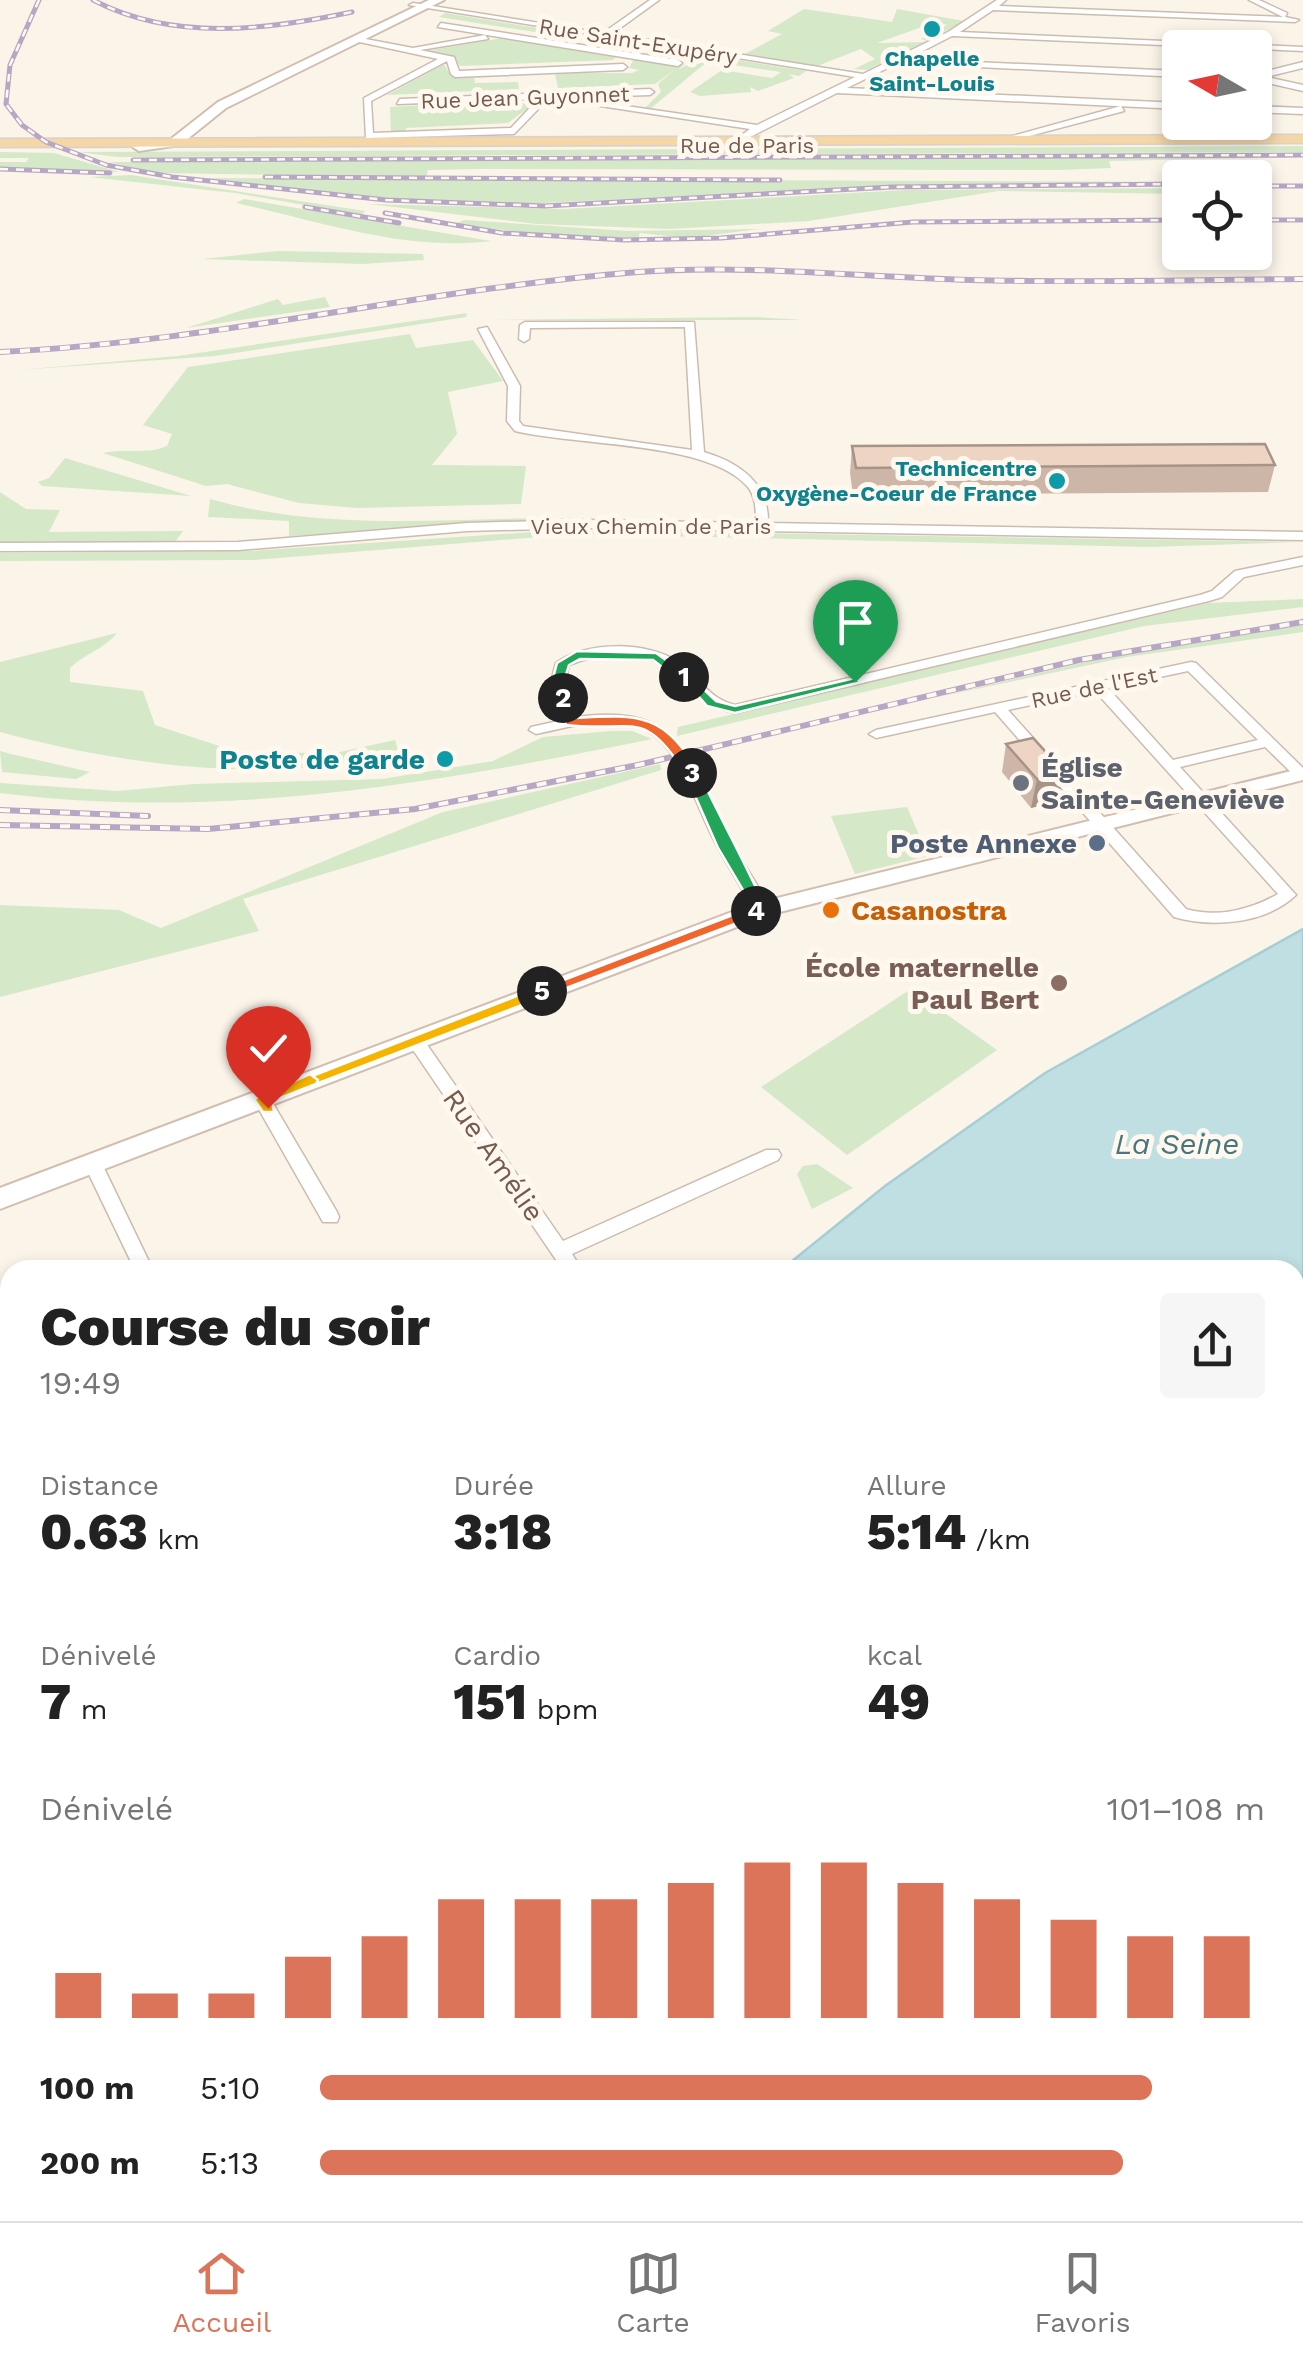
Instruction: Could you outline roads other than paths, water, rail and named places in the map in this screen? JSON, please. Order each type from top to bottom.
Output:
[{"type":"main road","points":[[183,117],[420,4],[438,0]]},
{"type":"main road","points":[[0,146],[132,144],[178,139],[214,109],[420,4]]},
{"type":"main road","points":[[178,139],[177,124],[218,100]]},
{"type":"main road","points":[[132,144],[178,139]]},
{"type":"main road","name":"Rue de Paris","points":[[178,139],[1303,141]]},
{"type":"main road","name":"Rue de Paris","points":[[742,143],[1303,141]]},
{"type":"main road","points":[[0,1200],[761,909],[1302,774]]},
{"type":"street","points":[[604,36],[655,0]]},
{"type":"street","points":[[1254,0],[1299,22]]},
{"type":"street","name":"Rue Saint-Exupéry","points":[[420,4],[862,76]]},
{"type":"street","points":[[742,143],[758,128],[951,34],[999,4],[1299,22]]},
{"type":"street","points":[[440,25],[678,62]]},
{"type":"street","points":[[406,50],[498,34]]},
{"type":"street","points":[[951,34],[1162,43]]},
{"type":"street","points":[[358,38],[452,59],[454,74],[622,67]]},
{"type":"street","points":[[1272,48],[1303,49]]},
{"type":"street","points":[[446,58],[367,100],[369,136],[514,132],[542,100],[552,96],[758,128]]},
{"type":"street","points":[[896,62],[1162,73]]},
{"type":"street","points":[[1272,73],[1303,65]]},
{"type":"street","points":[[546,70],[552,96]]},
{"type":"street","points":[[526,71],[530,96]]},
{"type":"street","points":[[1272,81],[1303,88]]},
{"type":"street","points":[[836,90],[1162,105]]},
{"type":"street","name":"Rue Jean Guyonnet","points":[[400,102],[650,92]]},
{"type":"street","points":[[1004,140],[1162,99]]},
{"type":"street","points":[[1272,110],[1303,111]]},
{"type":"street","points":[[524,338],[525,324],[690,324],[698,456]]},
{"type":"street","points":[[483,328],[514,386],[513,421],[520,428],[698,456],[752,484],[761,505],[762,527]]},
{"type":"street","name":"Vieux Chemin de Paris","points":[[0,547],[238,546],[525,524],[1303,536]]},
{"type":"street","points":[[571,722],[559,678],[563,663],[577,655],[656,657],[672,665],[711,704],[735,710],[1204,598],[1218,594],[1240,574],[1303,561]]},
{"type":"street","name":"Rue de l'Est","points":[[876,734],[1191,666],[1268,742]]},
{"type":"street","points":[[998,708],[1180,912],[1197,920],[1274,905],[1288,895],[1098,686]]},
{"type":"street","points":[[536,730],[571,722],[620,719],[669,736],[687,761],[718,833],[761,909]]},
{"type":"street","points":[[1171,765],[1268,742],[1302,774]]},
{"type":"street","name":"Rue Amélie","points":[[415,1040],[566,1260]]},
{"type":"street","points":[[262,1099],[330,1217]]},
{"type":"street","points":[[560,1251],[772,1155]]},
{"type":"street","points":[[93,1164],[139,1260]]},
{"type":"water","name":"La Seine","points":[[1303,929],[1303,1260],[793,1260],[885,1186],[1045,1073]]},
{"type":"railway","points":[[39,0],[10,65],[6,104],[22,125],[46,142],[106,165],[172,177],[386,200],[545,206],[892,187],[1162,184]]},
{"type":"railway","points":[[93,0],[155,22],[188,27],[287,24],[352,12]]},
{"type":"railway","points":[[133,160],[1303,155]]},
{"type":"railway","points":[[0,169],[110,173]]},
{"type":"railway","points":[[265,177],[780,180]]},
{"type":"railway","points":[[1272,186],[1303,186]]},
{"type":"railway","points":[[305,207],[399,223]]},
{"type":"railway","points":[[385,213],[502,233],[624,240],[721,238],[913,222],[1162,220]]},
{"type":"railway","points":[[1272,220],[1303,220]]},
{"type":"railway","points":[[0,352],[160,338],[478,290],[638,272],[762,270],[1012,281],[1303,279]]},
{"type":"railway","points":[[0,825],[208,829],[415,809],[638,765],[1079,660],[1303,622]]},
{"type":"railway","points":[[0,810],[148,816]]},
{"type":"place","name":"Chapelle Saint-Louis","points":[[932,29]]},
{"type":"place","name":"Technicentre Oxygène-Coeur de France","points":[[1057,481]]},
{"type":"place","name":"Poste de garde","points":[[445,759]]},
{"type":"place","name":"Église Sainte-Geneviève","points":[[1021,783]]},
{"type":"place","name":"Poste Annexe","points":[[1097,843]]},
{"type":"place","name":"Casanostra","points":[[831,910]]},
{"type":"place","name":"École maternelle Paul Bert","points":[[1059,983]]}]
